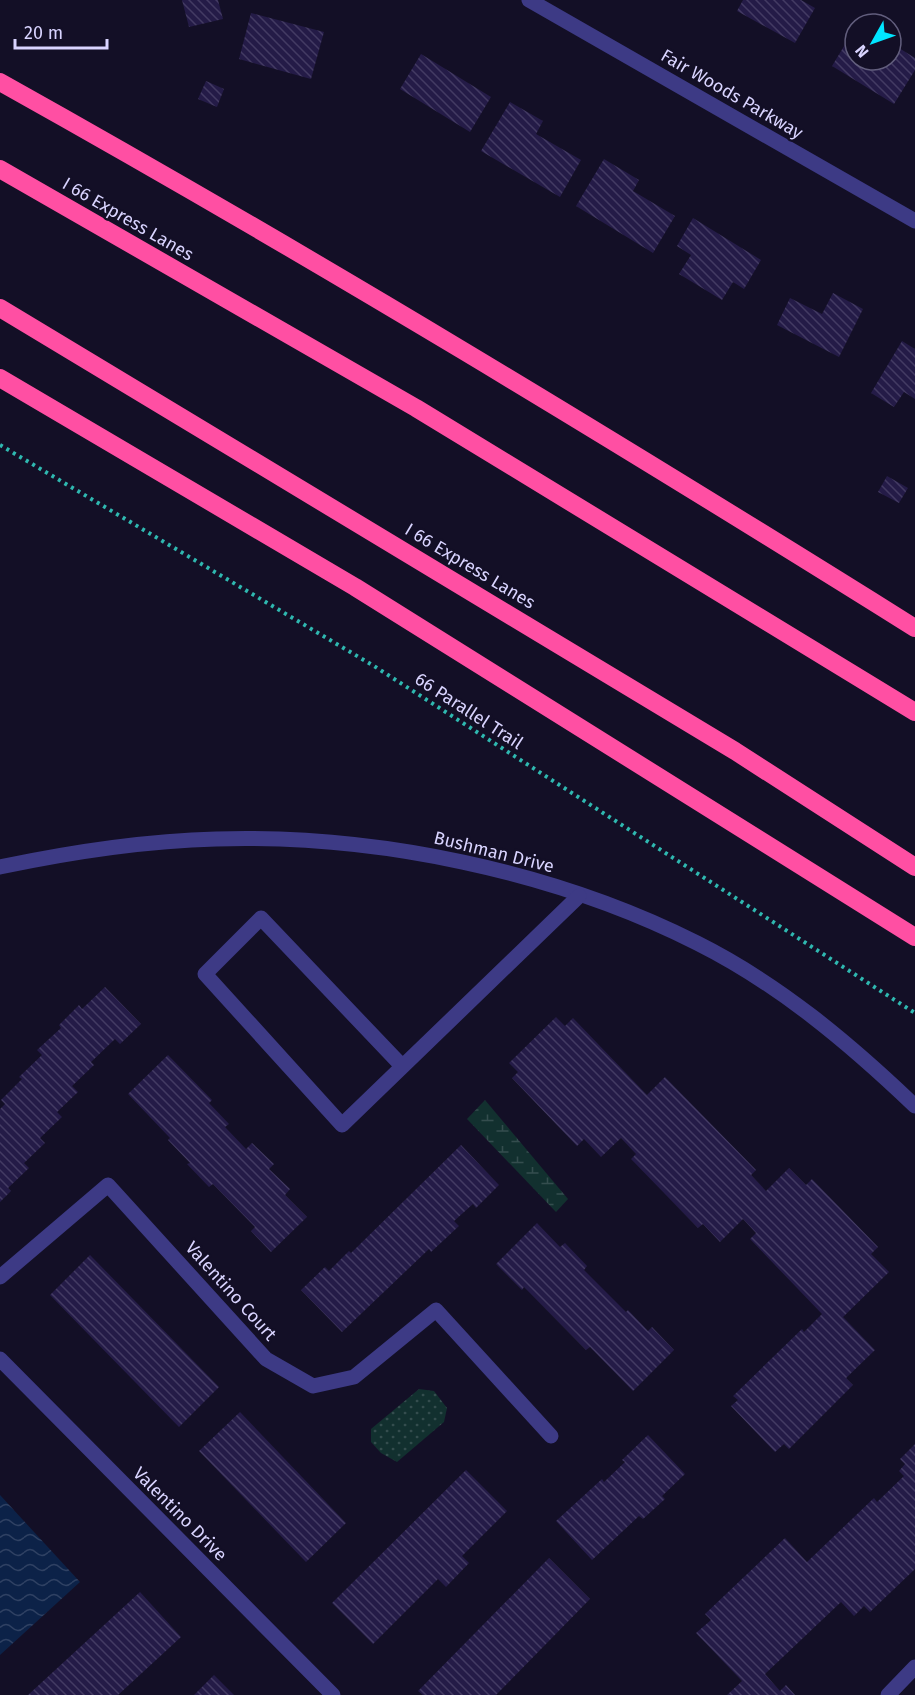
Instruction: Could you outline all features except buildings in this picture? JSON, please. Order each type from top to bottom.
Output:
[{"type":"highway","points":[[0,82],[120,149],[362,293],[744,521],[915,628]]},
{"type":"highway","name":"I 66 Express Lanes","points":[[0,169],[416,408],[915,712]]},
{"type":"highway","name":"I 66 Express Lanes","points":[[0,308],[725,745],[915,867]]},
{"type":"highway","points":[[0,378],[355,587],[915,937]]},
{"type":"street","name":"Fair Woods Parkway","points":[[529,0],[915,221]]},
{"type":"street","name":"Bushman Drive","points":[[0,867],[61,854],[136,844],[218,839],[321,842],[424,855],[514,875],[621,909],[698,943],[777,990],[842,1038],[915,1106]]},
{"type":"street","points":[[402,1066],[261,918],[205,974],[342,1125],[579,896]]},
{"type":"street","name":"Valentino Court","points":[[0,1277],[108,1185],[266,1359],[313,1386],[354,1377],[436,1310],[551,1436]]},
{"type":"street","name":"Valentino Drive","points":[[0,1359],[333,1695]]},
{"type":"street","points":[[888,1695],[915,1667]]},
{"type":"path","name":"66 Parallel Trail","points":[[0,445],[374,666],[915,1013]]},
{"type":"green space","points":[[485,1100],[568,1199],[556,1212],[467,1119]]},
{"type":"green space","points":[[419,1389],[434,1391],[447,1408],[444,1422],[397,1462],[381,1453],[371,1442],[371,1429]]},
{"type":"water","points":[[0,1495],[80,1582],[0,1655]]}]
